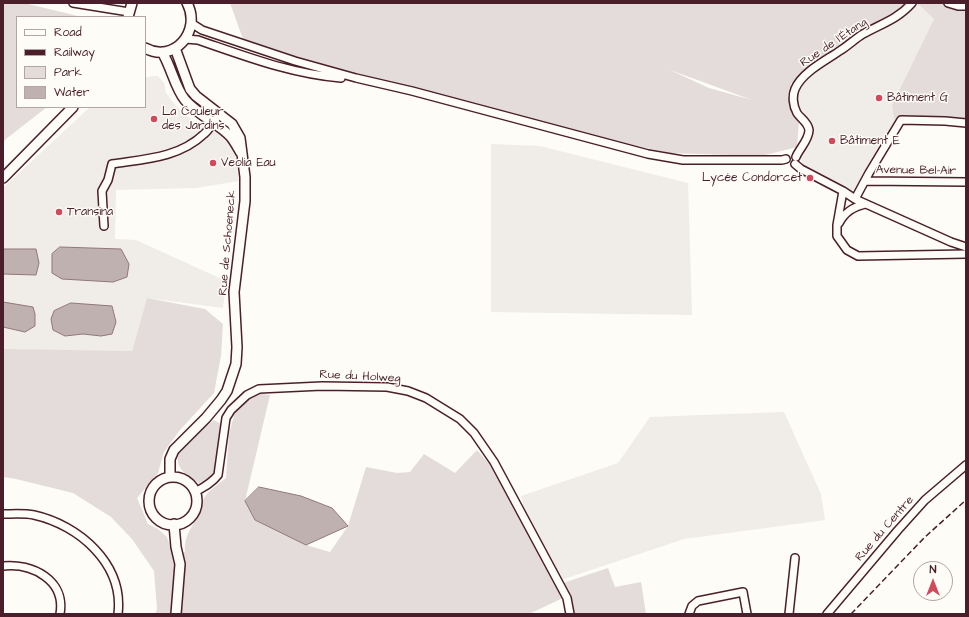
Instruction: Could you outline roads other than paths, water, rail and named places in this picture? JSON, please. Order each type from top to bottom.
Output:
[{"type":"main road","points":[[128,15],[132,3]]},
{"type":"main road","points":[[146,49],[162,52],[175,48],[185,39],[189,33],[191,23],[191,14],[187,3]]},
{"type":"main road","name":"Rue de Schoeneck","points":[[170,477],[170,459],[174,450],[206,418],[221,400],[227,391],[236,364],[237,347],[234,285],[245,202],[243,156],[240,138],[236,129],[220,114],[196,96],[190,89],[175,48]]},
{"type":"main road","name":"Rue de Schoeneck","points":[[162,52],[169,63],[184,98],[191,106],[232,138],[243,156]]},
{"type":"main road","points":[[3,178],[71,108]]},
{"type":"main road","points":[[170,477],[176,477],[186,481],[195,492],[196,505],[192,514],[184,521],[174,524],[167,524],[155,517],[151,511],[149,505],[150,492],[158,482],[170,477]]},
{"type":"main road","points":[[174,524],[176,547],[180,564],[176,614]]},
{"type":"street","points":[[73,3],[128,15]]},
{"type":"street","name":"Rue de l'Étang","points":[[796,160],[809,131],[804,121],[797,113],[794,105],[793,96],[798,83],[807,74],[863,34],[895,18],[906,10],[912,3]]},
{"type":"street","points":[[948,3],[958,6],[966,6]]},
{"type":"street","points":[[191,23],[202,30],[295,61],[648,154],[683,160],[786,159],[786,163],[792,166],[796,160],[801,169],[843,191],[855,200],[951,242],[966,247]]},
{"type":"street","points":[[185,39],[198,40],[284,69],[339,78],[356,78]]},
{"type":"street","points":[[104,226],[102,191],[108,180],[112,164],[175,152],[196,141],[206,133],[220,114]]},
{"type":"street","name":"Avenue Bel-Air","points":[[855,200],[901,120],[966,123]]},
{"type":"street","name":"Avenue Bel-Air","points":[[865,181],[966,182]]},
{"type":"street","points":[[843,191],[837,225],[837,236],[847,250],[858,256],[966,254]]},
{"type":"street","points":[[837,225],[846,213],[856,206],[865,204]]},
{"type":"street","points":[[950,254],[951,242]]},
{"type":"street","name":"Rue du Holweg","points":[[195,492],[205,487],[218,475],[226,418],[231,410],[247,395],[260,389],[322,386],[387,388],[408,391],[426,398],[460,419],[486,449],[561,586],[567,598],[570,614]]},
{"type":"street","name":"Rue du Centre","points":[[827,614],[921,505],[966,465]]},
{"type":"street","points":[[3,514],[17,513],[33,515],[50,520],[68,528],[87,542],[110,567],[119,597],[118,614]]},
{"type":"street","points":[[789,614],[795,558]]},
{"type":"street","points":[[3,566],[23,566],[45,576],[53,582],[59,592],[61,608],[60,614]]},
{"type":"street","points":[[689,614],[692,606],[698,601],[743,592],[747,614]]},
{"type":"water","points":[[60,247],[121,249],[129,264],[127,277],[113,282],[62,279],[52,273],[52,254]]},
{"type":"water","points":[[3,249],[36,249],[39,263],[36,275],[3,274]]},
{"type":"water","points":[[3,302],[33,307],[35,314],[35,326],[25,332],[3,327]]},
{"type":"water","points":[[71,303],[112,306],[116,322],[112,334],[101,336],[83,334],[65,336],[53,330],[51,319],[54,311]]},
{"type":"water","points":[[259,487],[301,496],[332,508],[348,526],[306,545],[255,520],[245,501]]},
{"type":"railway","points":[[851,614],[925,537],[966,500]]},
{"type":"place","name":"Bâtiment G","points":[[879,98]]},
{"type":"place","name":"La Couleur des Jardins","points":[[154,119]]},
{"type":"place","name":"Bâtiment E","points":[[832,141]]},
{"type":"place","name":"Veolia Eau","points":[[213,163]]},
{"type":"place","name":"Lycée Condorcet","points":[[810,178]]},
{"type":"place","name":"Transina","points":[[59,212]]}]
